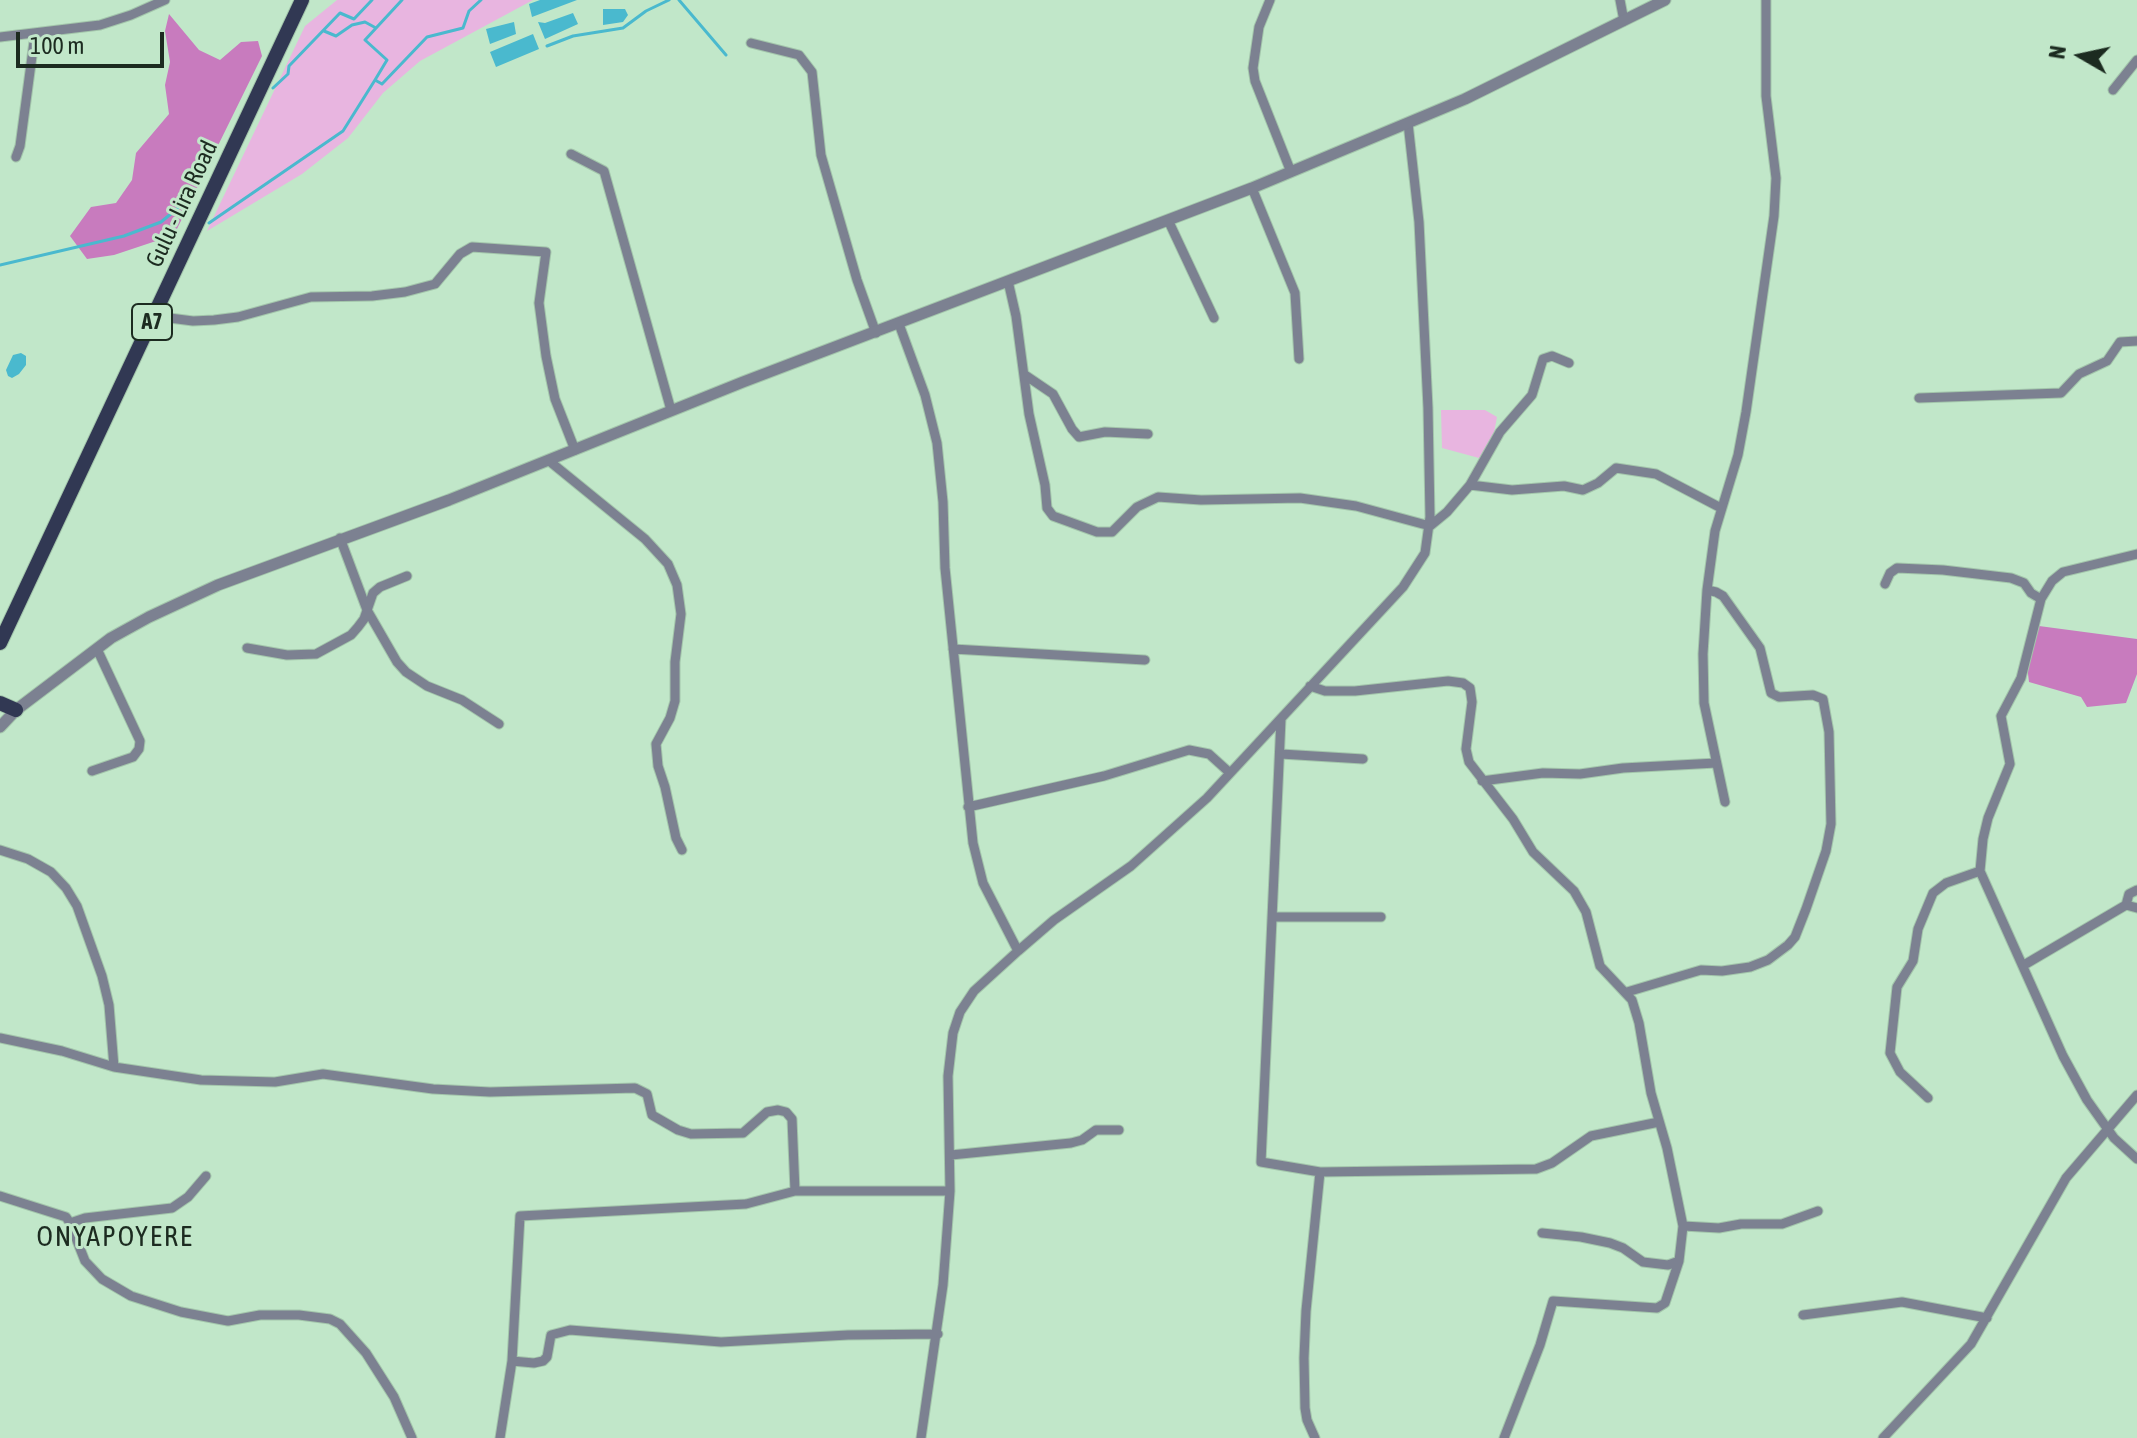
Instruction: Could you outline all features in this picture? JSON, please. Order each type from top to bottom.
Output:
[{"type":"main road","name":"Gulu - Lira Road","points":[[0,643],[302,0]]},
{"type":"main road","points":[[0,703],[16,710]]},
{"type":"street","points":[[0,37],[100,25],[165,0]]},
{"type":"street","points":[[1620,0],[1624,21]]},
{"type":"street","points":[[0,727],[16,710],[97,649],[149,617],[218,585],[1252,188],[1465,99],[1665,0]]},
{"type":"street","points":[[1725,802],[1705,712],[1702,670],[1712,546],[1738,455],[1774,216],[1776,178],[1766,96],[1766,0]]},
{"type":"street","points":[[1266,1],[1253,68],[1260,95],[1291,172]]},
{"type":"street","points":[[16,157],[35,34]]},
{"type":"street","points":[[751,43],[799,55],[812,72],[821,155],[857,280],[876,333]]},
{"type":"street","points":[[2113,90],[2137,60]]},
{"type":"street","points":[[921,1438],[938,1334],[950,1191],[948,1076],[955,1024],[974,991],[1054,920],[1158,844],[1230,773],[1410,578],[1425,553],[1430,526],[1428,408],[1419,222],[1408,123]]},
{"type":"street","points":[[571,154],[604,171],[671,410]]},
{"type":"street","points":[[1252,188],[1295,293],[1299,359]]},
{"type":"street","points":[[1168,220],[1214,318]]},
{"type":"street","points":[[154,316],[214,320],[238,317],[311,297],[405,292],[435,284],[460,254],[472,247],[546,252],[539,303],[546,356],[555,399],[575,450]]},
{"type":"street","points":[[1008,281],[1047,508],[1060,519],[1107,533],[1112,532],[1137,507],[1158,497],[1201,500],[1288,497],[1345,504],[1430,526]]},
{"type":"street","points":[[899,324],[925,395],[937,443],[945,568],[973,843],[983,883],[1018,951]]},
{"type":"street","points":[[1919,398],[2055,395],[2064,391],[2081,372],[2103,364],[2120,342],[2137,341]]},
{"type":"street","points":[[1430,526],[1470,485],[1500,432],[1532,395],[1543,359],[1552,356],[1569,363]]},
{"type":"street","points":[[1025,375],[1053,394],[1079,437],[1105,432],[1148,434]]},
{"type":"street","points":[[548,460],[645,539],[668,564],[677,585],[681,614],[675,662],[675,701],[656,744],[658,766],[676,838],[682,850]]},
{"type":"street","points":[[1470,485],[1512,490],[1562,485],[1583,490],[1598,483],[1616,468],[1633,469],[1656,474],[1721,508]]},
{"type":"street","points":[[340,538],[367,610],[397,662],[427,686],[462,700],[499,724]]},
{"type":"street","points":[[2137,554],[2063,572],[2052,581],[2041,599],[2021,678],[2001,716],[2010,764],[1988,818],[1980,871],[2063,1056],[2106,1129],[2137,1159]]},
{"type":"street","points":[[1885,584],[1890,573],[1897,568],[1943,570],[2011,578],[2024,583],[2031,593],[2041,599]]},
{"type":"street","points":[[247,648],[296,656],[316,654],[351,635],[364,619],[369,600],[380,587],[407,576]]},
{"type":"street","points":[[1627,992],[1701,970],[1750,967],[1773,957],[1795,937],[1822,865],[1829,836],[1831,797],[1826,704],[1817,695],[1779,697],[1771,693],[1760,648],[1723,596],[1707,590]]},
{"type":"street","points":[[92,771],[133,757],[140,741],[97,649]]},
{"type":"street","points":[[953,649],[1145,660]]},
{"type":"street","points":[[1310,686],[1344,692],[1448,681],[1463,683],[1470,688],[1472,702],[1467,757],[1543,864],[1574,891],[1586,912],[1600,966],[1627,992],[1639,1023],[1646,1069],[1683,1226],[1679,1261],[1665,1303],[1657,1308],[1553,1301],[1540,1345],[1504,1438]]},
{"type":"street","points":[[1281,719],[1261,1162],[1320,1172],[1536,1169],[1552,1163],[1591,1136],[1659,1122]]},
{"type":"street","points":[[968,807],[1104,776],[1189,750],[1209,754],[1230,773]]},
{"type":"street","points":[[1281,754],[1363,759]]},
{"type":"street","points":[[1482,781],[1535,773],[1580,774],[1623,768],[1716,763]]},
{"type":"street","points":[[0,850],[28,859],[51,872],[77,906],[105,990],[114,1067]]},
{"type":"street","points":[[1928,1098],[1900,1072],[1890,1053],[1897,987],[1913,961],[1918,929],[1933,893],[1939,886],[1980,871]]},
{"type":"street","points":[[2024,965],[2126,905],[2129,894],[2137,890]]},
{"type":"street","points":[[2126,905],[2137,908]]},
{"type":"street","points":[[1273,917],[1381,917]]},
{"type":"street","points":[[0,1038],[62,1051],[114,1067],[176,1078],[223,1082],[275,1082],[323,1074],[433,1089],[490,1092],[635,1088],[647,1094],[652,1115],[691,1134],[743,1133],[767,1112],[778,1110],[786,1112],[792,1119],[795,1191]]},
{"type":"street","points":[[1883,1438],[1971,1344],[2066,1178],[2137,1095]]},
{"type":"street","points":[[951,1155],[1071,1143],[1082,1140],[1096,1130],[1119,1130]]},
{"type":"street","points":[[1315,1438],[1305,1408],[1304,1358],[1320,1172]]},
{"type":"street","points":[[70,1223],[85,1218],[172,1208],[188,1197],[206,1176]]},
{"type":"street","points":[[500,1438],[512,1361],[520,1216],[746,1204],[795,1191],[950,1191]]},
{"type":"street","points":[[0,1196],[62,1216],[70,1223],[79,1248],[92,1269],[115,1289],[139,1300],[228,1321],[260,1315],[299,1315],[330,1319],[340,1324],[366,1353],[394,1397],[412,1438]]},
{"type":"street","points":[[1683,1226],[1719,1228],[1741,1224],[1782,1224],[1818,1211]]},
{"type":"street","points":[[1542,1233],[1610,1243],[1643,1262],[1668,1265],[1679,1261]]},
{"type":"street","points":[[1803,1315],[1902,1302],[1987,1318]]},
{"type":"street","points":[[512,1361],[543,1361],[547,1357],[551,1335],[570,1330],[721,1342],[938,1334]]},
{"type":"shaded area","points":[[337,0],[533,0],[420,61],[383,93],[348,138],[302,174],[207,231],[305,26]]},
{"type":"shaded area","points":[[169,14],[199,50],[220,60],[241,42],[258,41],[262,56],[174,235],[114,255],[87,259],[70,236],[91,207],[116,203],[132,180],[136,153],[169,114],[165,85],[170,62],[165,31]]},
{"type":"shaded area","points":[[1441,410],[1485,410],[1497,417],[1492,443],[1479,458],[1442,448]]},
{"type":"shaded area","points":[[2039,626],[2137,639],[2137,674],[2126,703],[2087,707],[2081,697],[2029,682],[2025,649]]},
{"type":"water","points":[[540,0],[577,0],[532,17],[529,4]]},
{"type":"water","points":[[603,9],[625,9],[628,15],[623,22],[603,25]]},
{"type":"water","points":[[573,13],[578,24],[545,39],[538,22],[545,23]]},
{"type":"water","points":[[514,22],[516,34],[490,44],[486,29]]},
{"type":"water","points":[[533,34],[539,49],[496,67],[490,52]]},
{"type":"water","points":[[21,353],[26,356],[26,365],[12,378],[6,370],[13,355]]},
{"type":"waterway","points":[[273,88],[288,74],[289,66],[340,13],[354,19],[372,0]]},
{"type":"waterway","points":[[375,80],[387,60],[365,40],[402,0]]},
{"type":"waterway","points":[[209,223],[343,131],[375,80],[382,84],[427,37],[463,28],[469,11],[481,0]]},
{"type":"waterway","points":[[547,46],[573,36],[623,28],[646,11],[669,0]]},
{"type":"waterway","points":[[679,0],[726,55]]},
{"type":"waterway","points":[[324,31],[336,36],[352,25],[365,22],[376,28]]},
{"type":"waterway","points":[[0,265],[124,236],[161,222],[178,208]]},
{"type":"district","name":"ONYAPOYERE","points":[[115,1237]]}]
